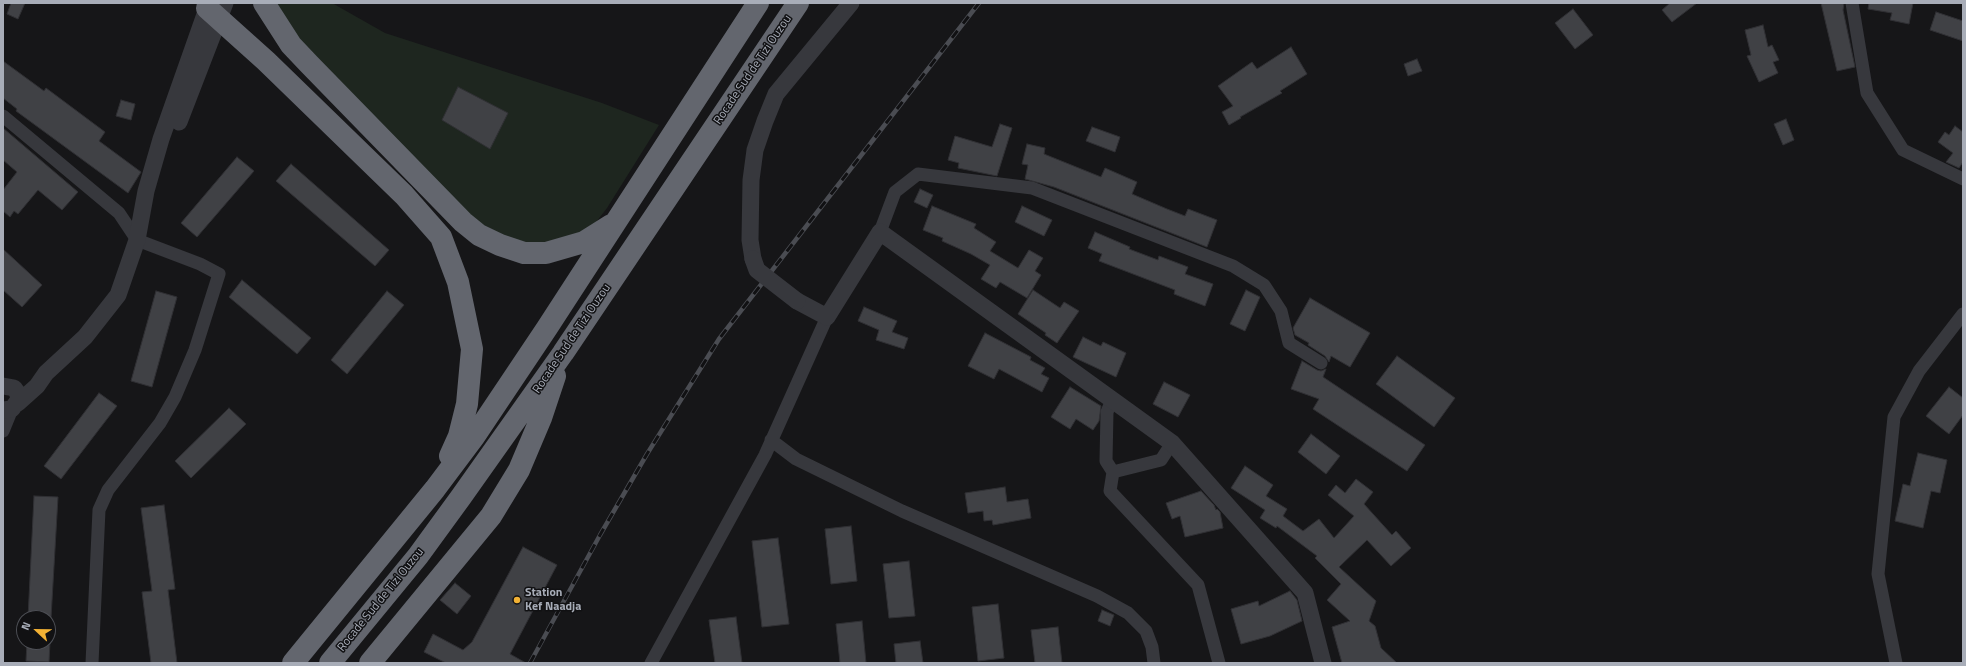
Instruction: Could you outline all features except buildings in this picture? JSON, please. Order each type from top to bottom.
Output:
[{"type":"highway","points":[[264,3],[291,45],[463,222],[479,235],[500,245],[524,253],[546,252],[584,242],[615,222]]},
{"type":"highway","points":[[293,663],[435,489],[474,437],[758,3]]},
{"type":"highway","name":"Rocade Sud de Tizi Ouzou","points":[[330,663],[418,556],[563,353],[798,3]]},
{"type":"highway","points":[[215,8],[404,195],[441,237],[458,282],[472,349],[467,404],[459,436],[435,489]]},
{"type":"highway","points":[[370,663],[491,516],[519,470],[541,418],[563,353]]},
{"type":"street","points":[[827,317],[797,301],[758,270],[753,259],[750,240],[751,180],[755,150],[776,94],[852,3]]},
{"type":"street","points":[[1852,3],[1867,92],[1903,150],[1963,179]]},
{"type":"street","points":[[11,408],[37,386],[46,373],[85,337],[118,295],[137,240],[161,139],[215,8]]},
{"type":"street","points":[[3,116],[119,213],[137,240],[200,264],[219,274],[195,350],[175,397],[160,423],[108,490],[99,510],[92,663]]},
{"type":"street","points":[[651,663],[772,440],[827,317],[880,232],[895,192],[918,174],[1032,188],[1233,266],[1264,285],[1280,311],[1289,343],[1320,363]]},
{"type":"street","points":[[880,232],[1172,443],[1305,592],[1323,663]]},
{"type":"street","points":[[1896,663],[1878,574],[1894,417],[1919,371],[1963,314]]},
{"type":"street","points":[[5,386],[21,383],[46,373]]},
{"type":"street","points":[[3,431],[11,408],[18,395],[14,388],[5,386]]},
{"type":"street","points":[[1112,400],[1107,412],[1106,461],[1113,472],[1110,491],[1198,585],[1219,663]]},
{"type":"street","points":[[772,440],[796,459],[902,511],[1096,596],[1128,613],[1146,631],[1152,647],[1154,663]]},
{"type":"street","points":[[1113,472],[1161,460],[1172,443]]},
{"type":"shaded area","points":[[274,3],[332,3],[385,33],[602,103],[659,125],[607,208],[593,226],[566,240],[533,244],[486,232],[283,22]]},
{"type":"railway","points":[[530,663],[600,535],[647,454],[719,339],[979,3]]},
{"type":"place","name":"Station Kef Naadja","points":[[517,600]]}]
